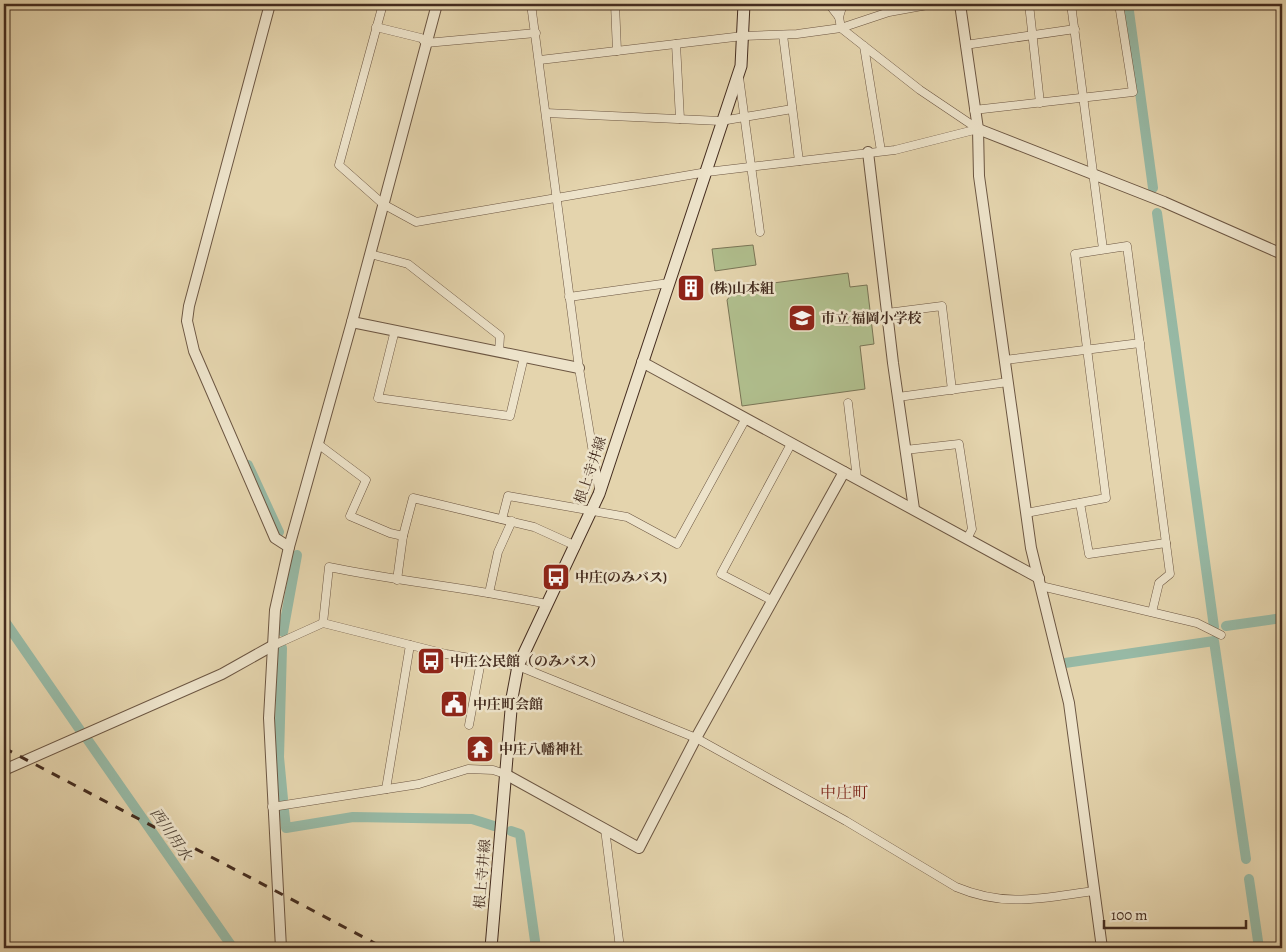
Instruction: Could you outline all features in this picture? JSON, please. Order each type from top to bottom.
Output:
[{"type":"main road","name":"根上寺井線","points":[[491,948],[514,681],[518,666],[600,494],[738,73],[743,36],[744,4]]},
{"type":"street","points":[[270,4],[189,306],[187,321],[194,351],[275,538],[288,547]]},
{"type":"street","points":[[383,4],[339,165],[384,204],[416,222],[707,172],[895,150],[978,129]]},
{"type":"street","points":[[281,948],[272,807],[269,718],[275,610],[288,547],[352,322],[437,4]]},
{"type":"street","points":[[531,4],[540,60],[579,368],[600,494]]},
{"type":"street","points":[[615,4],[617,51]]},
{"type":"street","points":[[829,4],[839,17],[841,28],[920,90],[978,129],[1095,175],[1282,254]]},
{"type":"street","points":[[839,17],[843,4]]},
{"type":"street","points":[[540,60],[743,36],[783,35],[841,28],[889,12],[932,4]]},
{"type":"street","points":[[960,4],[978,129],[979,176],[1031,548],[1069,703],[1102,948]]},
{"type":"street","points":[[1029,4],[1040,103]]},
{"type":"street","points":[[1071,4],[1085,98],[1103,250]]},
{"type":"street","points":[[974,110],[1133,92],[1119,4]]},
{"type":"street","points":[[376,27],[421,38],[426,43]]},
{"type":"street","points":[[965,45],[1075,29]]},
{"type":"street","points":[[426,43],[536,33]]},
{"type":"street","points":[[783,35],[799,161]]},
{"type":"street","points":[[676,44],[680,119]]},
{"type":"street","points":[[864,46],[881,151]]},
{"type":"street","points":[[738,73],[746,117],[760,232]]},
{"type":"street","points":[[546,113],[722,120],[792,109]]},
{"type":"street","points":[[868,152],[887,313],[914,509]]},
{"type":"street","points":[[1026,513],[1106,498],[1076,254],[1127,246],[1170,574],[1160,583],[1152,612]]},
{"type":"street","points":[[370,254],[408,264],[500,336],[499,352]]},
{"type":"street","points":[[570,297],[669,283]]},
{"type":"street","points":[[887,313],[942,306],[952,390]]},
{"type":"street","points":[[352,322],[579,368]]},
{"type":"street","points":[[395,330],[378,398],[510,416],[524,357]]},
{"type":"street","points":[[1005,360],[1140,343]]},
{"type":"street","points":[[642,362],[746,420],[914,509],[1040,582],[1197,623],[1222,635]]},
{"type":"street","points":[[898,396],[1008,382]]},
{"type":"street","points":[[848,403],[857,479]]},
{"type":"street","points":[[502,519],[508,496],[627,517],[677,544],[746,420]]},
{"type":"street","points":[[318,444],[366,480],[350,516],[390,533],[403,536]]},
{"type":"street","points":[[773,601],[721,574],[791,444]]},
{"type":"street","points":[[905,450],[959,444],[972,529],[967,539]]},
{"type":"street","points":[[272,807],[419,784],[468,769],[493,770],[506,774],[639,848],[696,738],[844,472]]},
{"type":"street","points":[[397,580],[403,536],[413,498],[534,527],[576,546]]},
{"type":"street","points":[[1080,503],[1089,554],[1166,543]]},
{"type":"street","points":[[489,593],[498,552],[512,521]]},
{"type":"street","points":[[323,623],[329,567],[546,604]]},
{"type":"street","points":[[4,770],[222,674],[250,656],[323,623],[481,661],[518,666],[696,738],[846,821],[956,887],[972,894],[989,899],[1017,901],[1094,891]]},
{"type":"street","points":[[386,790],[410,645]]},
{"type":"street","points":[[470,725],[481,661]]},
{"type":"street","points":[[605,830],[620,948]]},
{"type":"green space","points":[[753,245],[756,265],[715,271],[712,249]]},
{"type":"green space","points":[[848,273],[850,287],[867,285],[874,344],[860,346],[865,389],[742,406],[727,300],[736,288]]},
{"type":"waterway","points":[[1128,4],[1153,188]]},
{"type":"waterway","points":[[1157,213],[1214,627]]},
{"type":"waterway","points":[[248,465],[279,532]]},
{"type":"waterway","points":[[283,632],[297,555]]},
{"type":"waterway","points":[[1226,626],[1282,618]]},
{"type":"waterway","name":"西川用水","points":[[4,620],[80,730]]},
{"type":"waterway","points":[[1065,663],[1214,641],[1246,859]]},
{"type":"waterway","points":[[282,648],[279,757],[283,799]]},
{"type":"waterway","name":"西川用水","points":[[85,736],[233,948]]},
{"type":"waterway","points":[[284,810],[286,828],[353,817],[472,819],[494,826]]},
{"type":"waterway","points":[[511,831],[520,834],[536,948]]},
{"type":"waterway","points":[[1249,879],[1259,948]]},
{"type":"railway","points":[[4,748],[384,948]]},
{"type":"place","name":"(株)山本組","points":[[691,288]]},
{"type":"place","name":"市立 福岡小学校","points":[[802,318]]},
{"type":"place","name":"中庄(のみバス)","points":[[556,577]]},
{"type":"place","name":"中庄公民館（のみバス）","points":[[431,661]]},
{"type":"place","name":"中庄町会館","points":[[454,704]]},
{"type":"place","name":"中庄八幡神社","points":[[480,749]]},
{"type":"district","name":"中庄町","points":[[844,792]]}]
